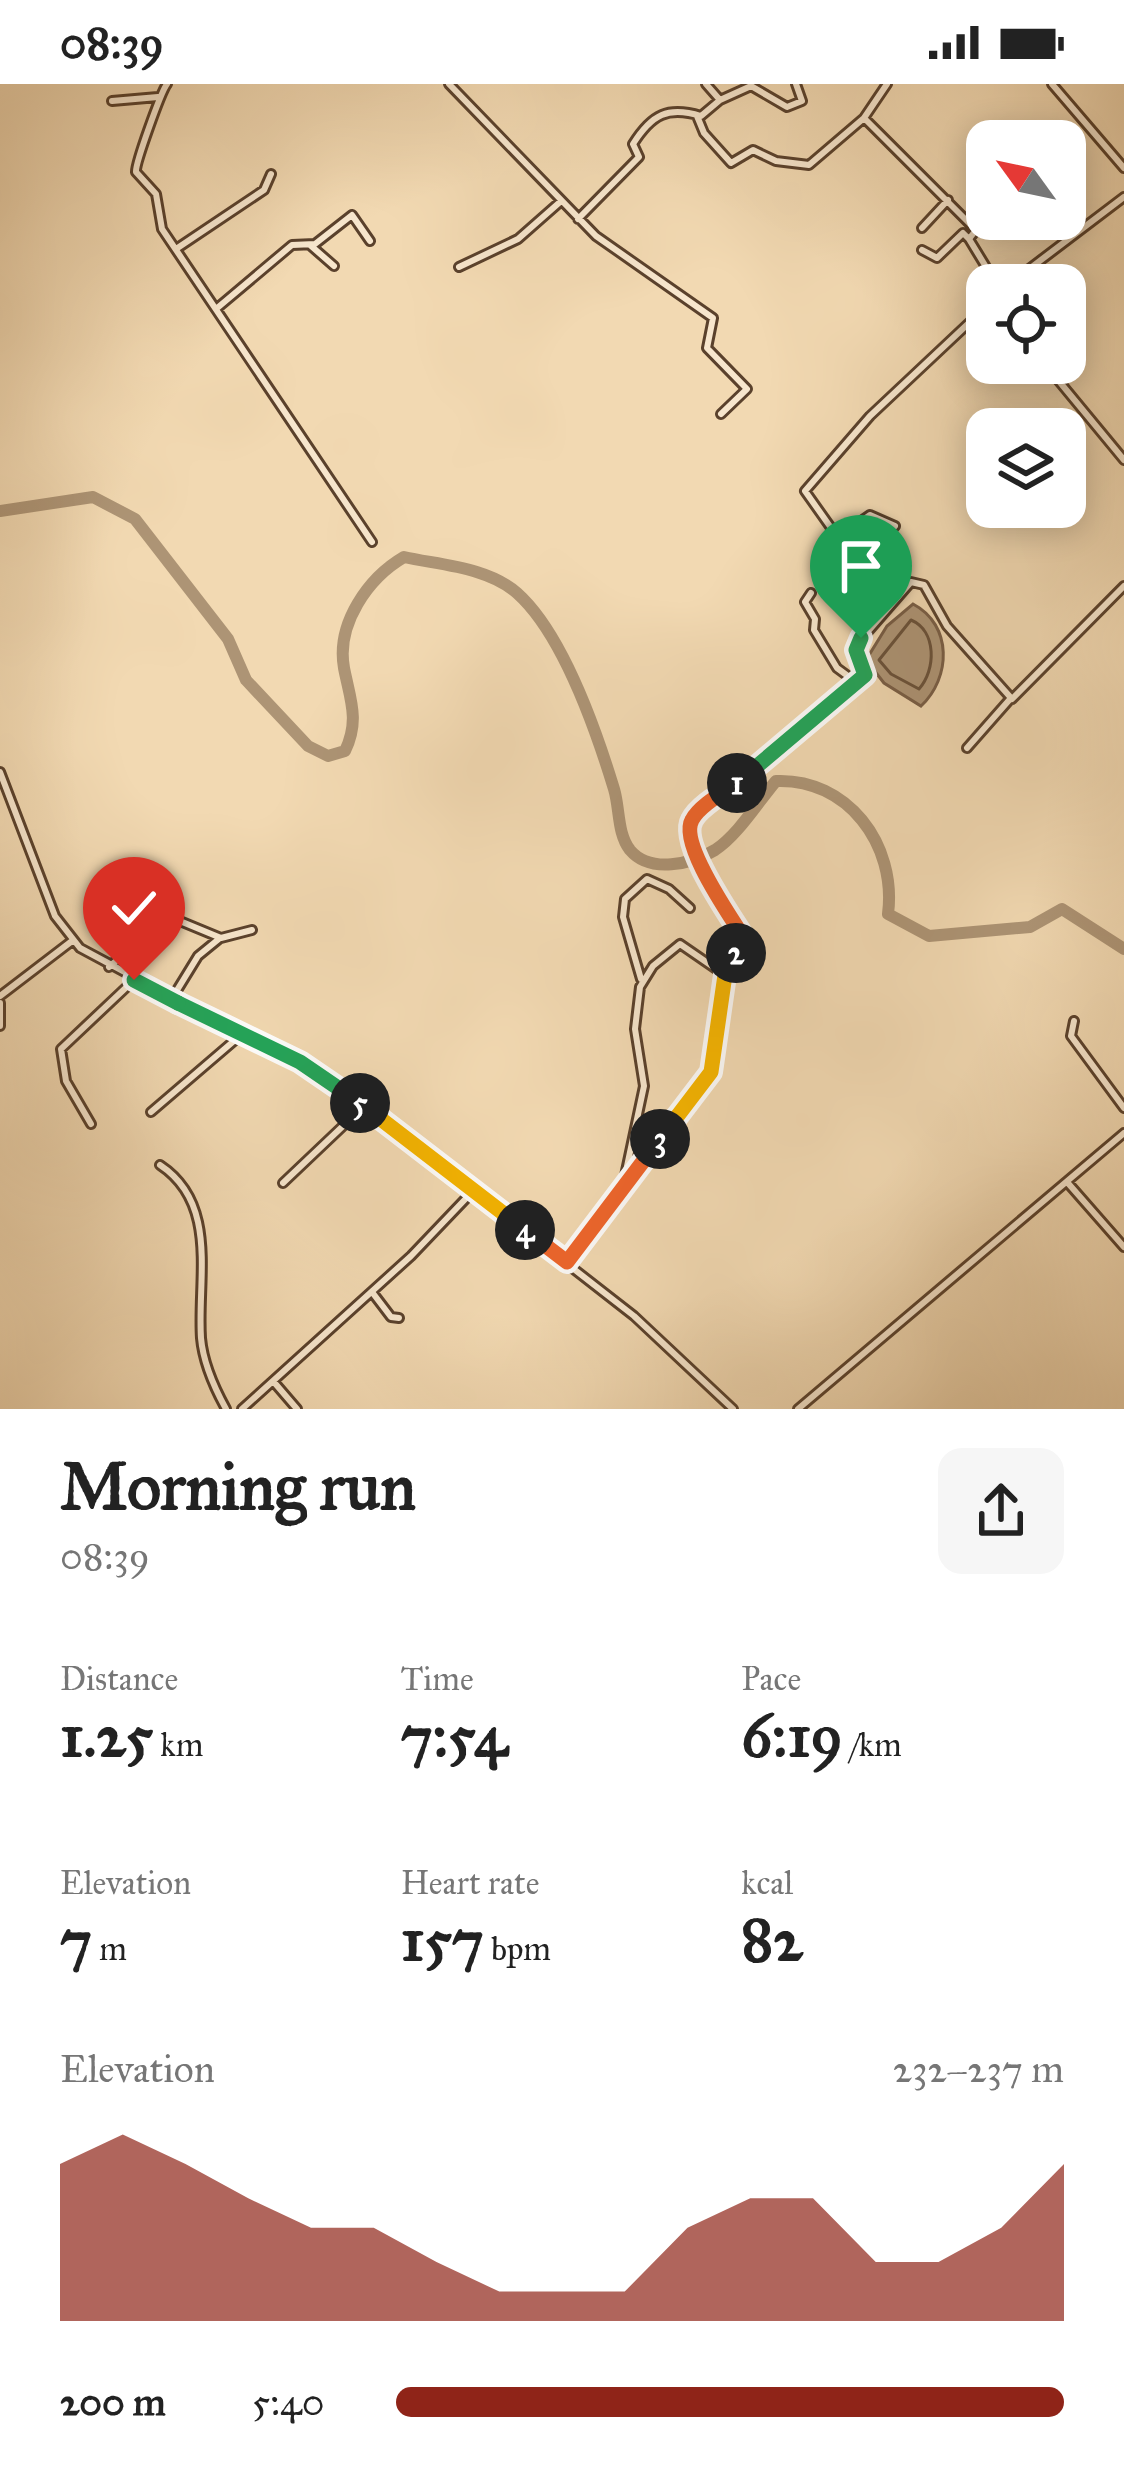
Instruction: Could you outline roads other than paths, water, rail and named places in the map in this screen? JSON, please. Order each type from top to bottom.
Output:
[{"type":"street","points":[[166,84],[158,97],[155,123],[134,167],[156,194],[158,220],[176,249],[372,542]]},
{"type":"street","points":[[448,84],[578,219],[620,256],[713,318],[707,348],[747,389],[721,414]]},
{"type":"street","points":[[706,84],[721,100]]},
{"type":"street","points":[[698,116],[751,86],[784,106],[797,105],[802,99],[796,84]]},
{"type":"street","points":[[698,116],[704,133],[731,163],[753,150],[776,161],[808,165],[864,118],[887,84]]},
{"type":"street","points":[[1052,84],[1124,168]]},
{"type":"street","points":[[112,101],[158,97]]},
{"type":"street","points":[[578,219],[639,157],[633,144],[651,118],[678,109],[698,116]]},
{"type":"street","points":[[864,118],[966,219]]},
{"type":"street","points":[[176,249],[264,190],[271,174]]},
{"type":"street","points":[[1036,264],[1124,197]]},
{"type":"street","points":[[922,228],[948,200]]},
{"type":"street","points":[[459,267],[518,238],[561,201]]},
{"type":"street","points":[[216,309],[292,245],[315,244],[353,215],[370,241]]},
{"type":"street","points":[[922,250],[940,257],[963,233],[966,236]]},
{"type":"street","points":[[307,243],[334,266]]},
{"type":"street","points":[[887,607],[805,491],[870,416],[966,326]]},
{"type":"street","points":[[1061,384],[1124,460]]},
{"type":"street","points":[[836,538],[870,515],[896,526],[856,569]]},
{"type":"street","points":[[567,1262],[707,1082],[725,975],[743,939],[701,866],[689,830],[694,816],[856,682],[866,670],[857,644],[911,582],[924,585],[947,626],[1011,698]]},
{"type":"street","points":[[968,748],[1011,698],[1124,586]]},
{"type":"street","points":[[811,593],[805,602],[815,620],[814,630],[837,668],[856,682]]},
{"type":"street","points":[[0,772],[55,916],[72,941],[109,968],[300,1062],[364,1106],[567,1262],[680,1355],[733,1409]]},
{"type":"street","points":[[642,983],[623,917],[625,899],[647,880],[669,889],[690,908]]},
{"type":"street","points":[[109,968],[166,921],[183,920],[220,938]]},
{"type":"street","points":[[171,1000],[198,956],[220,938],[252,931]]},
{"type":"street","points":[[0,1026],[0,1000],[72,941]]},
{"type":"street","points":[[622,1188],[644,1086],[634,1029],[642,983],[653,966],[680,944],[725,975]]},
{"type":"street","points":[[91,1124],[66,1081],[61,1049],[134,980]]},
{"type":"street","points":[[1073,1021],[1071,1036],[1124,1108]]},
{"type":"street","points":[[151,1112],[242,1034]]},
{"type":"street","points":[[283,1183],[364,1106]]},
{"type":"street","points":[[798,1409],[1124,1133]]},
{"type":"street","points":[[160,1165],[198,1211],[205,1285],[201,1340],[226,1409]]},
{"type":"street","points":[[1067,1182],[1124,1247]]},
{"type":"street","points":[[242,1409],[372,1292],[474,1190]]},
{"type":"street","points":[[372,1292],[391,1317],[399,1318]]},
{"type":"street","points":[[273,1381],[297,1409]]},
{"type":"water","points":[[913,604],[935,625],[943,652],[938,681],[921,706],[884,683],[866,660],[887,626]]},
{"type":"waterway","points":[[0,511],[93,497],[135,519],[228,639],[246,680],[308,746],[328,756],[345,751],[352,729],[345,635],[358,604],[378,577],[404,557],[492,578],[517,593],[534,611],[563,657],[607,765],[623,836],[638,857],[671,864],[706,855],[732,836],[776,781],[802,783],[845,803],[862,820],[884,863],[888,914],[929,936],[1030,927],[1062,909],[1124,949]]}]
